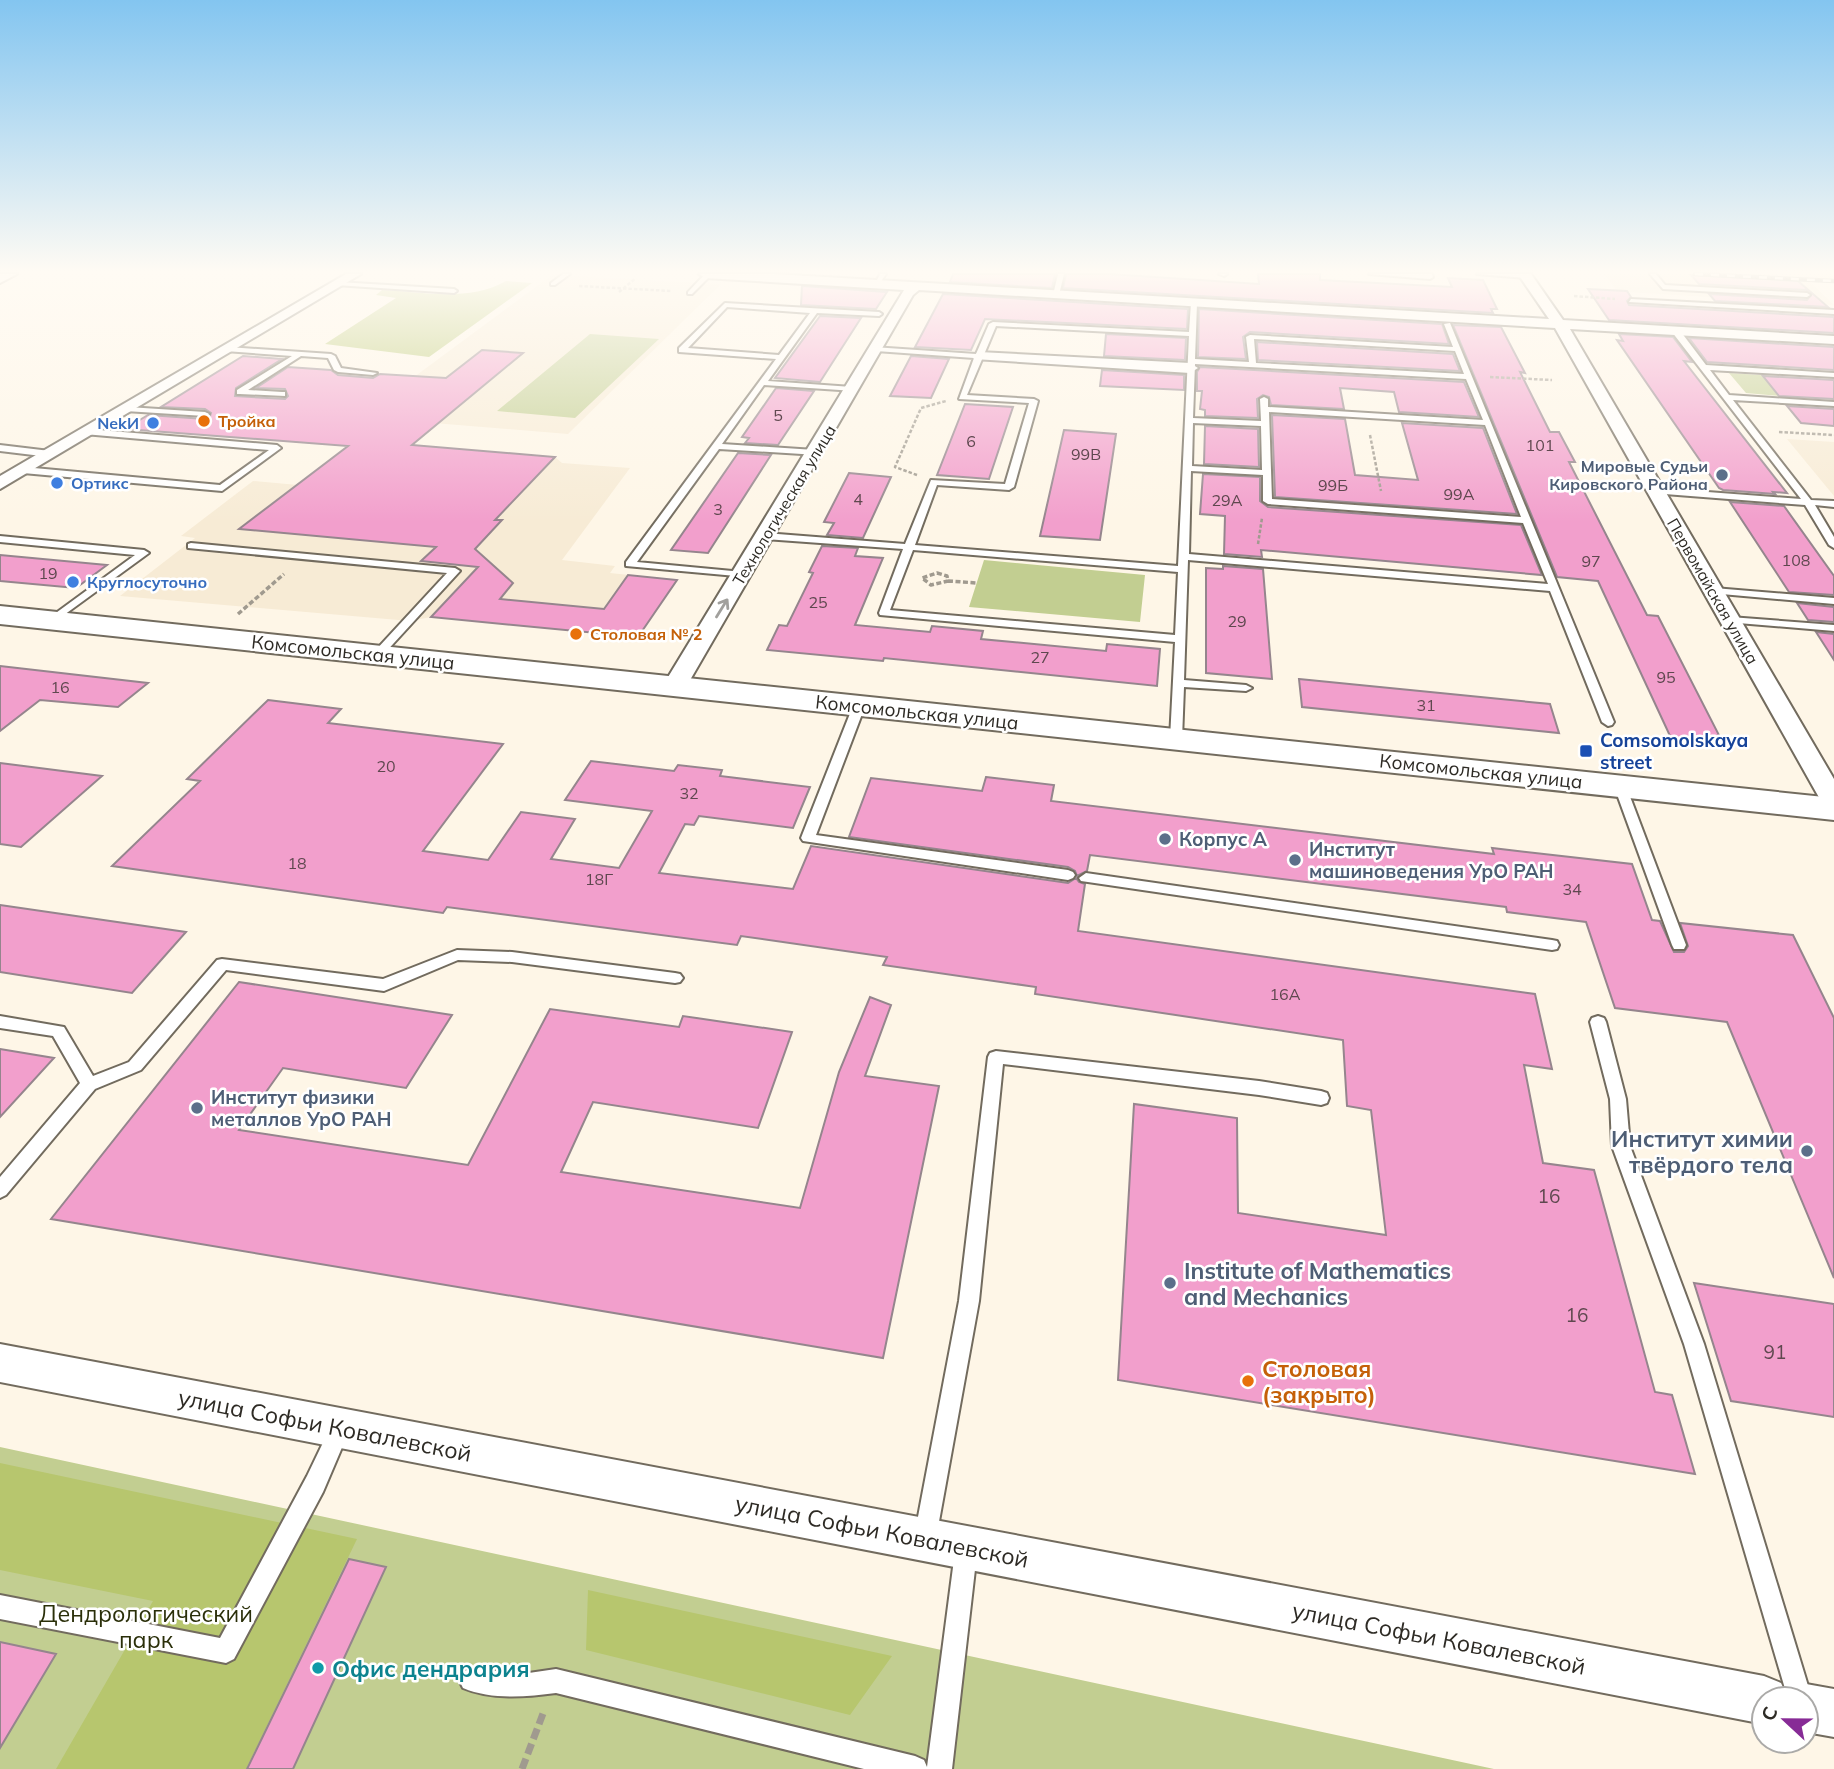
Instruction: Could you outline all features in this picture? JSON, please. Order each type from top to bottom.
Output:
[{"type":"main road","name":"Комсомольская улица","points":[[0,615],[1834,809]]},
{"type":"street","points":[[0,484],[215,357]]},
{"type":"street","name":"Технологическая улица","points":[[674,687],[872,357]]},
{"type":"street","points":[[994,357],[1190,364]]},
{"type":"street","name":"Первомайская улица","points":[[1579,357],[1834,801]]},
{"type":"street","name":"улица Софьи Ковалевской","points":[[0,1363],[1750,1697]]},
{"type":"lane","points":[[282,394],[240,392],[295,357]]},
{"type":"lane","points":[[331,357],[338,370],[373,373]]},
{"type":"lane","points":[[775,357],[781,357]]},
{"type":"lane","points":[[743,575],[630,564],[781,357]]},
{"type":"lane","points":[[979,357],[962,397],[1034,401],[1009,487],[934,481],[884,613],[1181,639]]},
{"type":"lane","points":[[1176,739],[1190,357]]},
{"type":"lane","points":[[1252,357],[1253,365]]},
{"type":"lane","points":[[1461,357],[1608,722]]},
{"type":"lane","points":[[1696,357],[1808,502],[1834,545]]},
{"type":"lane","points":[[1190,364],[1469,376]]},
{"type":"lane","points":[[1704,367],[1834,375]]},
{"type":"lane","points":[[762,383],[852,390]]},
{"type":"lane","points":[[1726,397],[1834,404]]},
{"type":"lane","points":[[1488,423],[1366,416],[1264,404],[1268,500],[1527,520]]},
{"type":"lane","points":[[128,409],[205,414]]},
{"type":"lane","points":[[1188,420],[1265,425]]},
{"type":"lane","points":[[23,470],[222,488],[277,448],[87,432]]},
{"type":"lane","points":[[715,446],[815,453]]},
{"type":"lane","points":[[0,448],[50,454]]},
{"type":"lane","points":[[1187,468],[1267,473]]},
{"type":"lane","points":[[1655,491],[1834,504]]},
{"type":"lane","points":[[765,536],[1183,569]]},
{"type":"lane","points":[[0,539],[144,553],[53,621]]},
{"type":"lane","points":[[191,546],[455,571],[378,654]]},
{"type":"lane","points":[[1184,556],[1554,588]]},
{"type":"lane","points":[[1714,591],[1834,601]]},
{"type":"lane","points":[[1730,620],[1834,628]]},
{"type":"lane","points":[[1180,683],[1246,688]]},
{"type":"lane","points":[[859,706],[808,838],[1068,875]]},
{"type":"lane","points":[[1620,786],[1679,945]]},
{"type":"lane","points":[[1086,878],[1552,945]]},
{"type":"lane","points":[[0,1190],[89,1084],[135,1066],[222,964],[384,985],[457,955],[512,957],[675,978]]},
{"type":"lane","points":[[0,1022],[58,1031],[89,1084]]},
{"type":"lane","points":[[1598,1022],[1618,1099],[1620,1146],[1694,1344],[1796,1685]]},
{"type":"lane","points":[[924,1539],[969,1301],[996,1057],[1259,1088],[1321,1098]]},
{"type":"lane","points":[[0,1607],[226,1651],[314,1484],[340,1428]]},
{"type":"lane","points":[[939,1769],[966,1548]]},
{"type":"lane","points":[[471,1680],[522,1686],[556,1681],[915,1769]]},
{"type":"path","points":[[1469,376],[1552,380]]},
{"type":"path","points":[[934,481],[895,467],[921,408],[962,397]]},
{"type":"path","points":[[1366,416],[1385,509]]},
{"type":"path","points":[[1751,430],[1834,435]]},
{"type":"path","points":[[1256,563],[1259,528],[1268,500]]},
{"type":"path","points":[[234,617],[305,556]]},
{"type":"path","points":[[948,580],[945,575],[937,573],[929,573],[922,578],[931,585],[940,585],[948,580],[977,583]]},
{"type":"path","points":[[522,1769],[556,1681]]},
{"type":"shaded area","points":[[442,357],[647,357],[568,434],[360,417]]},
{"type":"shaded area","points":[[1787,439],[1834,442],[1834,496]]},
{"type":"shaded area","points":[[356,440],[555,457],[562,463],[630,468],[562,560],[615,566],[610,573],[677,580],[638,637],[431,617],[410,621],[120,596],[195,538],[181,536],[253,481],[298,485]]},
{"type":"green space","points":[[563,357],[640,357],[575,418],[497,411]]},
{"type":"green space","points":[[1729,373],[1775,376],[1793,397],[1746,393]]},
{"type":"green space","points":[[984,560],[1145,575],[1140,622],[969,607]]},
{"type":"green space","name":"Дендрологический парк","points":[[0,1447],[1494,1769],[0,1769]]},
{"type":"green space","points":[[0,1463],[357,1539],[246,1769],[56,1769],[153,1601],[0,1570]]},
{"type":"green space","points":[[588,1590],[892,1656],[850,1715],[586,1650]]},
{"type":"building","points":[[242,357],[282,359],[236,388],[235,396],[285,399],[288,396],[285,389],[256,388],[288,367],[331,370],[338,375],[373,378],[380,374],[446,378],[474,357],[519,357],[412,445],[555,457],[495,520],[502,520],[475,549],[513,583],[500,599],[604,609],[628,575],[677,580],[638,637],[431,617],[478,567],[421,561],[436,547],[239,529],[348,446],[125,429],[148,415],[205,419],[210,416],[211,413],[205,409],[161,407]]},
{"type":"building","points":[[791,357],[836,357],[820,382],[775,378]]},
{"type":"building","points":[[911,357],[949,359],[931,398],[890,396]]},
{"type":"building","points":[[1115,357],[1185,357],[1185,360]]},
{"type":"building","points":[[1198,357],[1246,357],[1246,359]]},
{"type":"building","points":[[1258,357],[1454,357],[1460,371],[1258,360]]},
{"type":"building","points":[[1466,357],[1516,357],[1525,373],[1520,372],[1550,432],[1559,432],[1575,462],[1569,462],[1647,615],[1658,616],[1723,743],[1671,738],[1598,581],[1557,577]]},
{"type":"building","points":[[1628,357],[1688,357],[1692,362],[1684,361],[1787,493],[1719,488]]},
{"type":"building","points":[[1703,357],[1834,357],[1834,370],[1707,362]]},
{"type":"building","points":[[1200,367],[1464,382],[1479,417],[1399,412],[1394,392],[1340,388],[1344,409],[1271,405],[1269,397],[1263,395],[1257,399],[1258,418],[1205,416],[1205,410],[1200,409],[1202,391],[1197,391],[1197,372]]},
{"type":"building","points":[[1102,370],[1184,375],[1184,390],[1100,386]]},
{"type":"building","points":[[1763,376],[1834,380],[1834,399],[1779,396]]},
{"type":"building","points":[[776,388],[814,391],[778,445],[745,443],[749,438],[742,437]]},
{"type":"building","points":[[965,404],[1013,407],[989,479],[937,475]]},
{"type":"building","points":[[1787,406],[1834,409],[1834,426],[1801,423]]},
{"type":"building","points":[[1272,415],[1345,419],[1355,475],[1418,480],[1402,423],[1483,428],[1517,514],[1275,497]]},
{"type":"building","points":[[1205,426],[1258,429],[1259,467],[1204,464]]},
{"type":"building","points":[[1064,430],[1116,434],[1100,540],[1040,536]]},
{"type":"building","points":[[738,453],[771,455],[708,553],[671,550]]},
{"type":"building","points":[[849,473],[891,477],[863,538],[827,535],[834,523],[824,522]]},
{"type":"building","points":[[1203,474],[1260,477],[1260,501],[1268,507],[1521,525],[1542,575],[1261,550],[1262,557],[1224,554],[1225,516],[1200,514]]},
{"type":"building","points":[[1730,502],[1784,506],[1834,576],[1834,595],[1789,592]]},
{"type":"building","points":[[822,546],[858,548],[855,556],[883,558],[855,625],[930,632],[932,626],[983,631],[981,639],[1106,651],[1107,644],[1160,649],[1157,686],[884,658],[883,661],[767,650],[779,625],[787,626],[813,573],[809,572]]},
{"type":"building","points":[[0,555],[107,565],[76,588],[0,581]]},
{"type":"building","points":[[1223,566],[1263,569],[1272,679],[1206,673],[1206,568],[1223,569]]},
{"type":"building","points":[[1797,603],[1834,607],[1834,622],[1808,620]]},
{"type":"building","points":[[1816,632],[1834,634],[1834,660]]},
{"type":"building","points":[[0,666],[148,683],[118,707],[40,700],[0,731]]},
{"type":"building","points":[[1299,679],[1550,704],[1559,733],[1302,707]]},
{"type":"building","points":[[268,700],[341,709],[328,723],[503,744],[423,851],[488,860],[521,812],[575,819],[551,859],[619,868],[652,811],[565,800],[591,761],[674,771],[678,765],[722,770],[720,776],[810,787],[793,828],[699,816],[694,825],[685,824],[659,873],[793,889],[811,846],[1068,883],[1076,878],[1085,884],[1078,931],[1535,994],[1552,1069],[1524,1065],[1543,1163],[1594,1170],[1655,1392],[1672,1395],[1695,1474],[1118,1380],[1134,1104],[1237,1118],[1238,1213],[1386,1235],[1371,1110],[1347,1106],[1343,1040],[1035,994],[1036,987],[883,965],[887,957],[741,936],[737,945],[447,907],[443,913],[112,866],[200,781],[187,779]]},
{"type":"building","points":[[0,763],[102,776],[21,847],[0,844]]},
{"type":"building","points":[[986,777],[1054,785],[1051,801],[1494,854],[1492,848],[1632,864],[1652,920],[1660,921],[1674,952],[1684,952],[1688,946],[1680,923],[1793,935],[1834,1018],[1834,1278],[1727,1022],[1615,1008],[1586,922],[1507,912],[1506,907],[1090,855],[1087,871],[1077,876],[1075,871],[1068,867],[849,837],[871,778],[982,791]]},
{"type":"building","points":[[0,905],[186,932],[132,993],[0,972]]},
{"type":"building","name":"Институт физики металлов УрО РАН","points":[[239,982],[452,1015],[406,1088],[283,1068],[239,1130],[468,1165],[550,1009],[679,1027],[683,1016],[792,1032],[758,1128],[593,1102],[561,1172],[800,1208],[839,1072],[870,997],[891,1005],[865,1076],[939,1086],[883,1358],[51,1219]]},
{"type":"building","points":[[0,1049],[54,1058],[0,1117]]},
{"type":"building","points":[[1694,1283],[1834,1304],[1834,1417],[1731,1401]]},
{"type":"building","name":"Офис дендрария","points":[[349,1559],[386,1567],[293,1769],[247,1769]]},
{"type":"building","points":[[0,1642],[56,1654],[0,1748]]},
{"type":"place","name":"Тройка","points":[[204,421]]},
{"type":"place","name":"NekИ","points":[[153,423]]},
{"type":"place","name":"Мировые Судьи Кировского Района","points":[[1722,475]]},
{"type":"place","name":"Ортикс","points":[[57,483]]},
{"type":"place","name":"Круглосуточно","points":[[73,582]]},
{"type":"place","name":"Столовая № 2","points":[[576,634]]},
{"type":"place","name":"Comsomolskaya street","points":[[1586,751]]},
{"type":"place","name":"Корпус А","points":[[1165,839]]},
{"type":"place","name":"Институт машиноведения УрО РАН","points":[[1295,860]]},
{"type":"place","name":"Институт физики металлов УрО РАН","points":[[197,1108]]},
{"type":"place","name":"Институт химии твёрдого тела","points":[[1807,1151]]},
{"type":"place","name":"Institute of Mathematics and Mechanics","points":[[1170,1283]]},
{"type":"place","name":"Столовая (закрыто)","points":[[1248,1381]]},
{"type":"place","name":"Офис дендрария","points":[[318,1668]]}]
